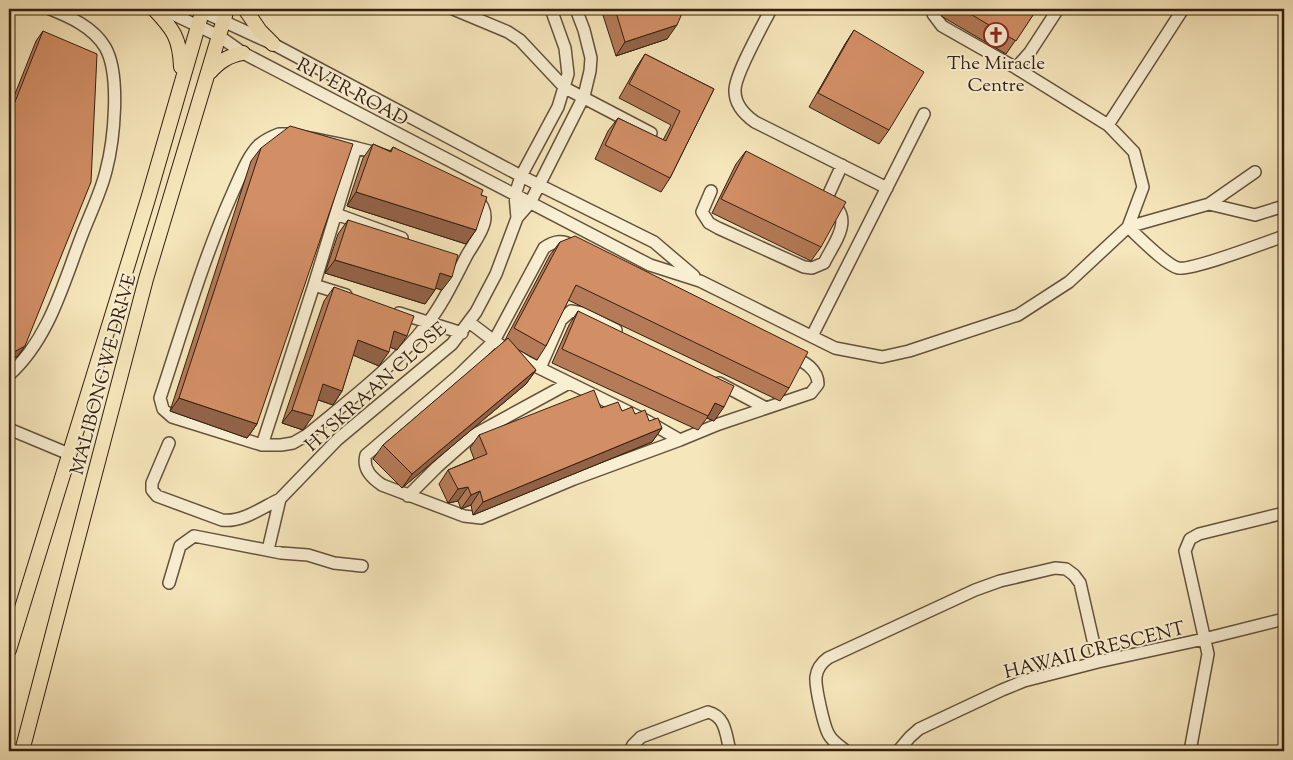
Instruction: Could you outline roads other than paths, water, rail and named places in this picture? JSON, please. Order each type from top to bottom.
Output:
[{"type":"main road","points":[[154,9],[177,38],[181,50],[181,80]]},
{"type":"main road","points":[[245,9],[260,31],[273,44]]},
{"type":"main road","name":"MALIBONGWE DRIVE","points":[[9,650],[148,199],[200,10]]},
{"type":"main road","name":"MALIBONGWE DRIVE","points":[[22,751],[146,279],[226,15]]},
{"type":"main road","points":[[208,74],[219,62],[228,56],[243,53]]},
{"type":"street","points":[[9,375],[31,352],[47,325],[106,172],[113,134],[114,71],[105,48],[90,30],[68,16],[50,9]]},
{"type":"street","name":"RIVER ROAD","points":[[162,9],[219,36],[243,53],[650,265],[700,281]]},
{"type":"street","points":[[453,9],[508,32],[530,49],[565,88],[584,96],[651,133]]},
{"type":"street","points":[[517,218],[514,195],[521,176],[558,107],[568,74],[568,61],[551,9]]},
{"type":"street","points":[[517,218],[530,203],[584,96],[591,58],[584,30],[576,9]]},
{"type":"street","points":[[771,9],[738,77],[734,90],[736,99],[743,112],[755,122],[887,188]]},
{"type":"street","points":[[700,281],[835,348],[882,357],[909,351],[1018,315],[1069,282],[1128,227],[1143,187],[1134,152],[1108,125],[1016,68],[942,26],[933,14],[933,9]]},
{"type":"street","points":[[1016,68],[1030,52],[1058,9]]},
{"type":"street","points":[[1108,125],[1183,9]]},
{"type":"street","name":"RIVER ROAD","points":[[200,10],[226,15],[273,44],[521,176],[654,242],[700,281]]},
{"type":"street","points":[[812,336],[924,114]]},
{"type":"street","points":[[279,134],[290,134],[356,148],[405,162],[476,198],[483,204],[486,213],[484,225],[460,259],[429,323],[395,360],[306,436],[293,443],[281,445],[262,444],[172,417],[163,409],[160,398],[204,265],[224,212],[242,172],[258,146],[268,138],[279,134]]},
{"type":"street","points":[[262,444],[356,148]]},
{"type":"street","points":[[711,191],[702,212],[709,223],[804,267],[812,268],[824,264],[843,226],[840,210],[823,198],[842,165]]},
{"type":"street","points":[[1128,227],[1208,204],[1255,172]]},
{"type":"street","points":[[1208,204],[1254,215],[1284,206]]},
{"type":"street","points":[[336,214],[409,240]]},
{"type":"street","name":"HYSKRAAN CLOSE","points":[[280,498],[338,439],[437,357],[462,333],[496,274],[517,218]]},
{"type":"street","points":[[1128,227],[1161,257],[1178,268],[1194,266],[1284,236]]},
{"type":"street","points":[[584,251],[560,241],[549,244],[544,248],[494,341],[458,376],[366,455],[364,462],[374,479],[382,485],[408,496],[464,516],[481,518],[574,480],[810,393],[818,384],[815,373],[808,364],[782,350]]},
{"type":"street","points":[[314,285],[358,299]]},
{"type":"street","points":[[384,308],[462,333]]},
{"type":"street","points":[[540,368],[561,320],[571,311],[582,313],[623,333]]},
{"type":"street","points":[[469,322],[494,341],[540,368],[680,440]]},
{"type":"street","points":[[706,376],[766,408]]},
{"type":"street","points":[[408,496],[436,467],[472,436],[569,383]]},
{"type":"street","points":[[9,429],[68,454]]},
{"type":"street","points":[[169,443],[152,483],[152,490],[158,496],[229,521],[246,516],[280,498]]},
{"type":"street","points":[[268,550],[280,498]]},
{"type":"street","points":[[1190,751],[1208,665],[1208,654],[1185,557],[1188,542],[1193,537],[1206,532],[1284,513]]},
{"type":"street","points":[[169,583],[180,546],[194,536],[281,553],[308,555],[334,563],[362,566]]},
{"type":"street","points":[[846,751],[832,740],[827,730],[816,677],[818,667],[822,662],[988,585],[1055,568],[1066,568],[1080,582],[1098,662]]},
{"type":"street","name":"HAWAII CRESCENT","points":[[898,751],[919,729],[1024,681],[1284,619]]},
{"type":"street","points":[[630,751],[641,737],[708,712],[716,714],[721,720],[730,751]]},
{"type":"place","name":"The Miracle Centre","points":[[996,35]]}]
